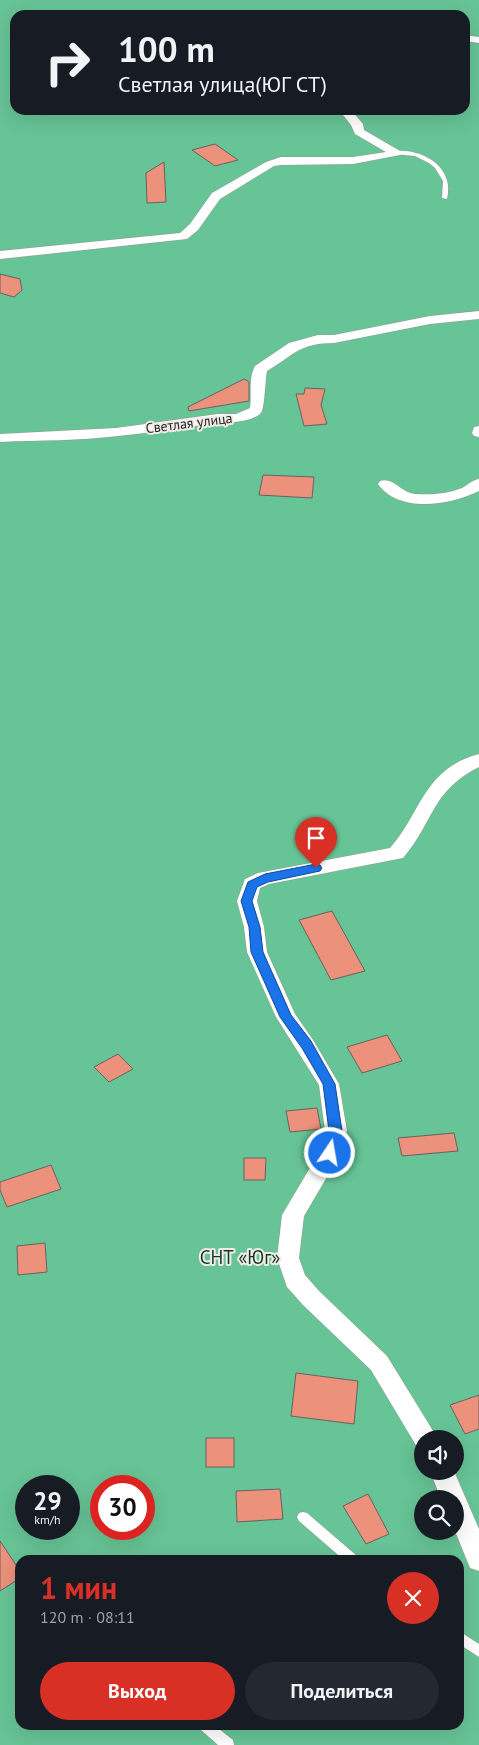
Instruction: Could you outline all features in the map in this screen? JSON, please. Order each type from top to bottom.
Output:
[{"type":"street","points":[[349,115],[359,132],[396,153]]},
{"type":"street","points":[[0,255],[183,236],[194,227],[216,196],[270,164],[281,161],[358,160],[396,153]]},
{"type":"street","name":"Светлая улица","points":[[0,438],[116,432],[218,418],[238,418],[256,411],[258,406],[256,396],[260,370],[294,346],[318,339],[334,339],[370,333],[430,320],[479,315]]},
{"type":"street","points":[[385,484],[404,497],[446,499],[476,487],[479,483]]},
{"type":"street","points":[[421,1430],[379,1362],[311,1298],[295,1280],[288,1258],[292,1215],[330,1153],[336,1131],[329,1084],[306,1045],[286,1017],[268,978],[257,952],[254,927],[247,901],[252,884],[265,878],[396,852],[406,843],[431,796],[462,767],[479,760]]},
{"type":"street","points":[[464,1524],[479,1559]]},
{"type":"lane","points":[[396,153],[405,151],[420,155],[433,164],[445,179],[445,198]]},
{"type":"lane","points":[[303,1518],[347,1555]]},
{"type":"lane","points":[[464,1642],[479,1652]]},
{"type":"lane","points":[[210,1730],[228,1745]]},
{"type":"green space","name":"СНТ «Юг»","points":[[0,0],[479,0],[479,1745],[0,1745]]},
{"type":"building","points":[[215,144],[238,160],[215,166],[192,150]]},
{"type":"building","points":[[164,162],[166,202],[147,203],[146,173]]},
{"type":"building","points":[[0,274],[20,279],[22,290],[14,297],[0,293]]},
{"type":"building","points":[[244,379],[249,382],[249,401],[189,411],[188,407]]},
{"type":"building","points":[[305,388],[325,389],[321,405],[327,424],[304,426],[296,394],[304,394]]},
{"type":"building","points":[[263,475],[314,477],[312,498],[259,495]]},
{"type":"building","points":[[332,911],[365,971],[331,980],[299,920]]},
{"type":"building","points":[[387,1035],[402,1061],[362,1073],[347,1047]]},
{"type":"building","points":[[118,1054],[133,1069],[109,1082],[94,1067]]},
{"type":"building","points":[[317,1108],[321,1129],[290,1132],[286,1111]]},
{"type":"building","points":[[454,1133],[458,1151],[402,1156],[398,1138]]},
{"type":"building","points":[[244,1158],[266,1158],[265,1180],[244,1180]]},
{"type":"building","points":[[51,1165],[61,1189],[7,1207],[0,1190],[0,1182]]},
{"type":"building","points":[[45,1243],[47,1272],[18,1275],[17,1246]]},
{"type":"building","points":[[296,1373],[358,1381],[354,1424],[291,1416]]},
{"type":"building","points":[[479,1395],[479,1429],[465,1434],[450,1405]]},
{"type":"building","points":[[206,1438],[234,1438],[234,1467],[206,1467]]},
{"type":"building","points":[[280,1489],[283,1519],[237,1522],[236,1491]]},
{"type":"building","points":[[368,1494],[389,1534],[366,1544],[343,1506]]},
{"type":"building","points":[[0,1541],[15,1564],[15,1581],[0,1591]]},
{"type":"route","points":[[316,868],[265,878],[252,884],[247,901],[254,927],[257,952],[268,978],[286,1017],[306,1045],[329,1084],[336,1131],[330,1153]]}]
